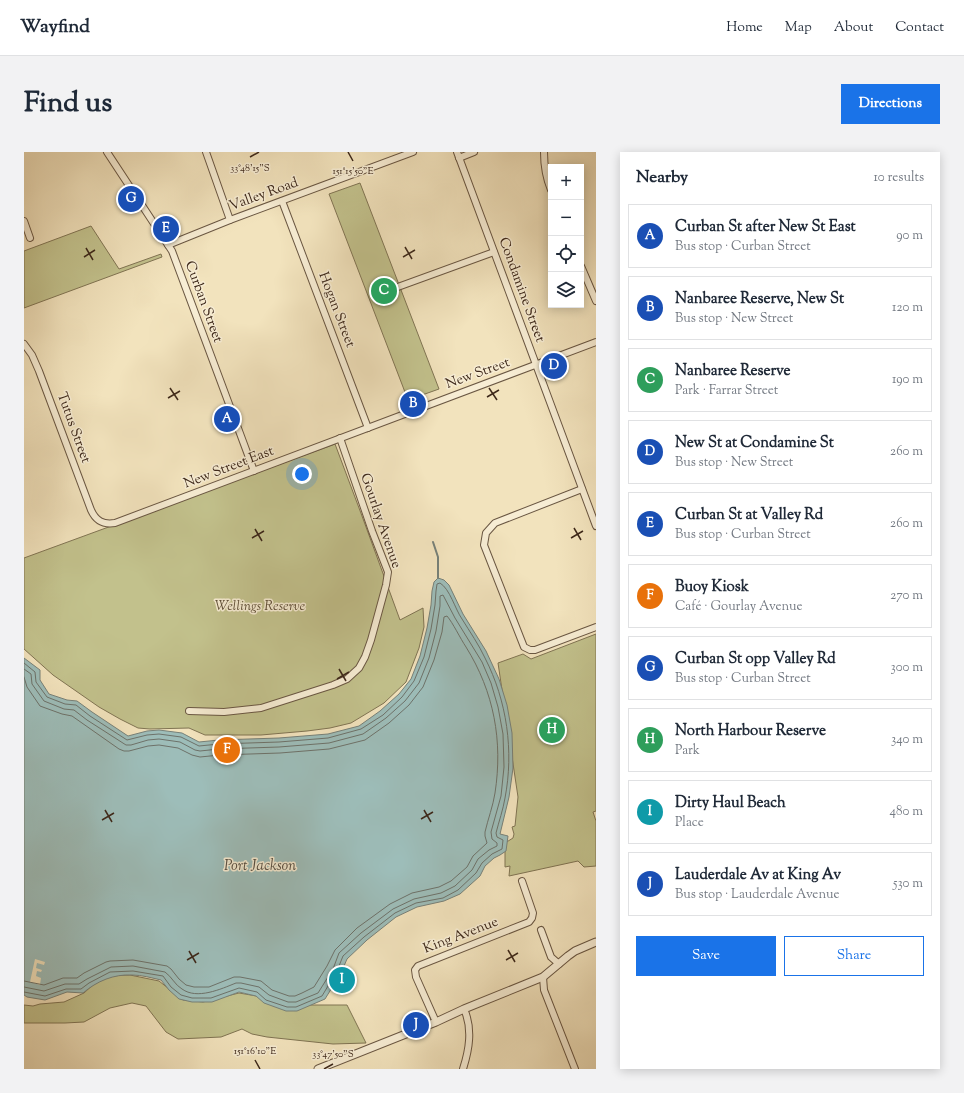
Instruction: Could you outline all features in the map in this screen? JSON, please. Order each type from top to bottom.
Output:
[{"type":"street","name":"Curban Street","points":[[108,152],[172,252],[254,471]]},
{"type":"street","points":[[206,152],[230,220]]},
{"type":"street","name":"Valley Road","points":[[168,245],[230,220],[413,152]]},
{"type":"street","points":[[458,155],[474,152]]},
{"type":"street","points":[[544,152],[544,164],[548,181]]},
{"type":"street","name":"Condamine Street","points":[[458,155],[596,526]]},
{"type":"street","name":"Hogan Street","points":[[282,201],[368,428]]},
{"type":"street","points":[[24,221],[30,238]]},
{"type":"street","points":[[395,288],[494,252]]},
{"type":"street","points":[[584,272],[596,301]]},
{"type":"street","name":"New Street","points":[[368,428],[536,366],[596,342]]},
{"type":"street","name":"Tutus Street","points":[[24,344],[36,363],[91,510],[93,515],[99,521]]},
{"type":"street","name":"New Street East","points":[[99,521],[106,524],[115,523],[368,428]]},
{"type":"street","name":"Gourlay Avenue","points":[[189,711],[224,712],[261,708],[333,685],[346,679],[361,665],[371,640],[386,585],[388,572],[369,524],[340,438]]},
{"type":"street","points":[[582,489],[495,523],[486,533],[484,545],[524,647],[530,650],[535,650],[596,627]]},
{"type":"street","name":"King Avenue","points":[[436,1022],[416,977],[415,970],[418,966],[529,922],[533,913],[522,881]]},
{"type":"street","points":[[541,930],[551,957],[559,964]]},
{"type":"street","points":[[318,1069],[543,977],[575,951],[596,942]]},
{"type":"street","points":[[543,977],[544,990],[575,1069]]},
{"type":"street","points":[[463,1069],[470,1037],[464,1009]]},
{"type":"green space","points":[[360,183],[439,389],[408,400],[329,194]]},
{"type":"green space","points":[[91,226],[119,269],[161,254],[162,257],[24,308],[24,251]]},
{"type":"green space","name":"Wellings Reserve","points":[[335,444],[400,620],[423,608],[424,627],[419,648],[406,682],[384,703],[351,723],[307,731],[261,735],[205,735],[189,728],[138,728],[99,707],[53,675],[24,649],[24,558]]},
{"type":"green space","points":[[596,634],[596,811],[593,812],[596,821],[596,866],[584,867],[578,861],[509,876],[510,866],[505,867],[505,843],[513,838],[514,834],[512,827],[515,826],[518,797],[498,663],[523,654],[531,659]]},
{"type":"green space","points":[[130,975],[159,981],[183,1000],[203,1002],[239,993],[309,1005],[347,1005],[366,1043],[333,1044],[267,1037],[252,1034],[242,1029],[221,1037],[178,1039],[166,1032],[146,1006],[132,1003],[110,1008],[84,1022],[24,1023],[24,1005],[33,1006],[64,1002],[84,993],[96,982],[107,976]]},
{"type":"water","name":"Port Jackson","points":[[438,578],[444,580],[449,585],[463,614],[486,651],[499,679],[507,705],[512,733],[513,768],[509,797],[500,834],[508,836],[506,851],[494,858],[485,866],[480,876],[460,894],[444,901],[417,907],[396,917],[367,940],[347,959],[341,973],[325,999],[297,1011],[286,1011],[264,1003],[256,996],[239,992],[212,1002],[192,1002],[179,999],[161,980],[136,975],[112,977],[94,985],[83,993],[67,992],[45,1000],[27,997],[24,995],[24,658],[40,670],[40,680],[49,694],[67,700],[77,701],[128,736],[147,731],[159,730],[182,733],[199,742],[328,734],[359,726],[380,711],[399,694],[411,679],[420,656],[427,628],[434,582]]},
{"type":"pier","points":[[35,959],[45,962],[44,965],[37,963],[36,968],[42,970],[41,972],[37,971],[36,976],[41,978],[40,985],[30,982]]},
{"type":"waterway","points":[[433,542],[438,557],[438,578]]},
{"type":"place","name":"Curban St opp Valley Rd","points":[[131,199]]},
{"type":"place","name":"Curban St at Valley Rd","points":[[166,229]]},
{"type":"place","name":"Nanbaree Reserve","points":[[384,291]]},
{"type":"place","name":"New St at Condamine St","points":[[554,366]]},
{"type":"place","name":"Nanbaree Reserve, New St","points":[[413,404]]},
{"type":"place","name":"Curban St after New St East","points":[[227,419]]},
{"type":"place","name":"North Harbour Reserve","points":[[552,730]]},
{"type":"place","name":"Buoy Kiosk","points":[[227,750]]},
{"type":"place","name":"Dirty Haul Beach","points":[[342,980]]},
{"type":"place","name":"Lauderdale Av at King Av","points":[[416,1025]]}]
